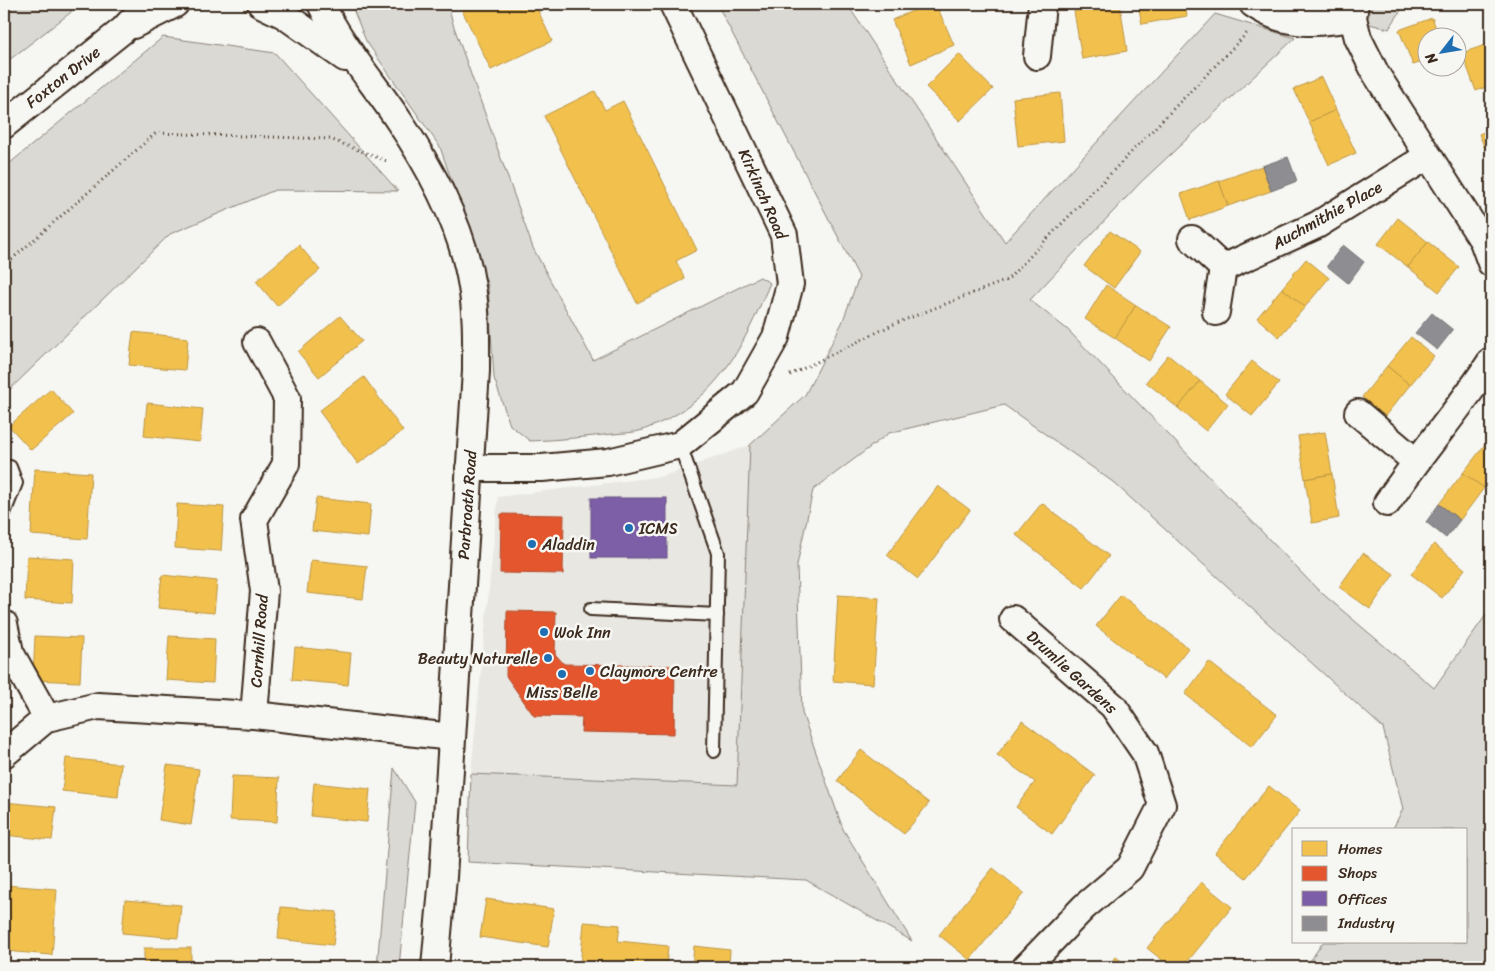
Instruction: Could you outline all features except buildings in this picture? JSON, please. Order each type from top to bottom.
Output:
[{"type":"street","name":"Foxton Drive","points":[[4,125],[123,30],[147,4]]},
{"type":"street","name":"Foxton Drive","points":[[123,30],[175,4]]},
{"type":"street","name":"Parbroath Road","points":[[261,4],[284,14],[362,70]]},
{"type":"street","name":"Parbroath Road","points":[[322,4],[334,29],[400,122],[434,178],[459,235],[472,286],[477,327],[444,877],[434,967]]},
{"type":"street","name":"Kirkinch Road","points":[[469,468],[542,468],[608,462],[680,445],[745,392],[776,337],[790,284],[784,235],[673,4]]},
{"type":"street","points":[[1037,56],[1042,4]]},
{"type":"street","points":[[1260,9],[1295,22],[1323,23],[1354,11],[1358,38],[1376,74],[1483,241],[1491,263]]},
{"type":"street","name":"Auchmithie Place","points":[[1223,268],[1316,225],[1428,156]]},
{"type":"street","points":[[1192,239],[1223,268],[1216,312]]},
{"type":"street","name":"Cornhill Road","points":[[254,715],[264,592],[254,520],[286,464],[287,398],[257,342]]},
{"type":"street","points":[[1387,503],[1415,461],[1476,384],[1491,361]]},
{"type":"street","points":[[1358,413],[1415,461]]},
{"type":"street","name":"Drumlie Gardens","points":[[1013,619],[1113,706],[1145,752],[1162,805],[1130,868],[1084,907],[1026,967]]},
{"type":"street","points":[[4,624],[10,652],[47,718]]},
{"type":"street","points":[[4,754],[47,718],[98,706],[254,715],[452,738]]},
{"type":"lane","points":[[680,445],[718,553],[714,751]]},
{"type":"lane","points":[[4,513],[16,483],[10,467]]},
{"type":"lane","points":[[591,609],[717,615]]},
{"type":"path","points":[[783,380],[798,370],[894,324],[1007,280],[1260,9]]},
{"type":"path","points":[[4,266],[156,133],[330,140],[390,162]]},
{"type":"shaded area","points":[[4,4],[77,4],[70,13],[4,64]]},
{"type":"shaded area","points":[[351,4],[448,4],[453,24],[533,248],[593,360],[760,277],[770,283],[737,352],[708,390],[669,419],[636,432],[530,441],[510,425],[494,378],[488,286],[440,147],[366,41]]},
{"type":"shaded area","points":[[717,4],[847,4],[1005,242],[1215,14],[1295,38],[1141,182],[1030,300],[1068,330],[1317,589],[1434,688],[1491,608],[1491,967],[1306,967],[1322,944],[1468,944],[1468,828],[1393,828],[1403,809],[1383,728],[1113,482],[1004,405],[889,433],[813,490],[797,565],[802,713],[843,829],[912,941],[806,880],[468,862],[471,774],[737,785],[750,445],[805,395],[842,323],[859,277]]},
{"type":"shaded area","points":[[1374,4],[1405,4],[1389,29],[1365,23]]},
{"type":"shaded area","points":[[163,37],[275,53],[398,191],[275,190],[170,234],[4,395],[4,168]]},
{"type":"shaded area","points":[[750,445],[737,786],[471,774],[498,497],[664,476]]},
{"type":"shaded area","points":[[394,768],[415,802],[399,967],[377,967]]},
{"type":"place","name":"ICMS","points":[[629,528]]},
{"type":"place","name":"Aladdin","points":[[532,544]]},
{"type":"place","name":"Wok Inn","points":[[544,632]]},
{"type":"place","name":"Beauty Naturelle","points":[[548,658]]},
{"type":"place","name":"Claymore Centre","points":[[590,671]]},
{"type":"place","name":"Miss Belle","points":[[562,674]]}]
